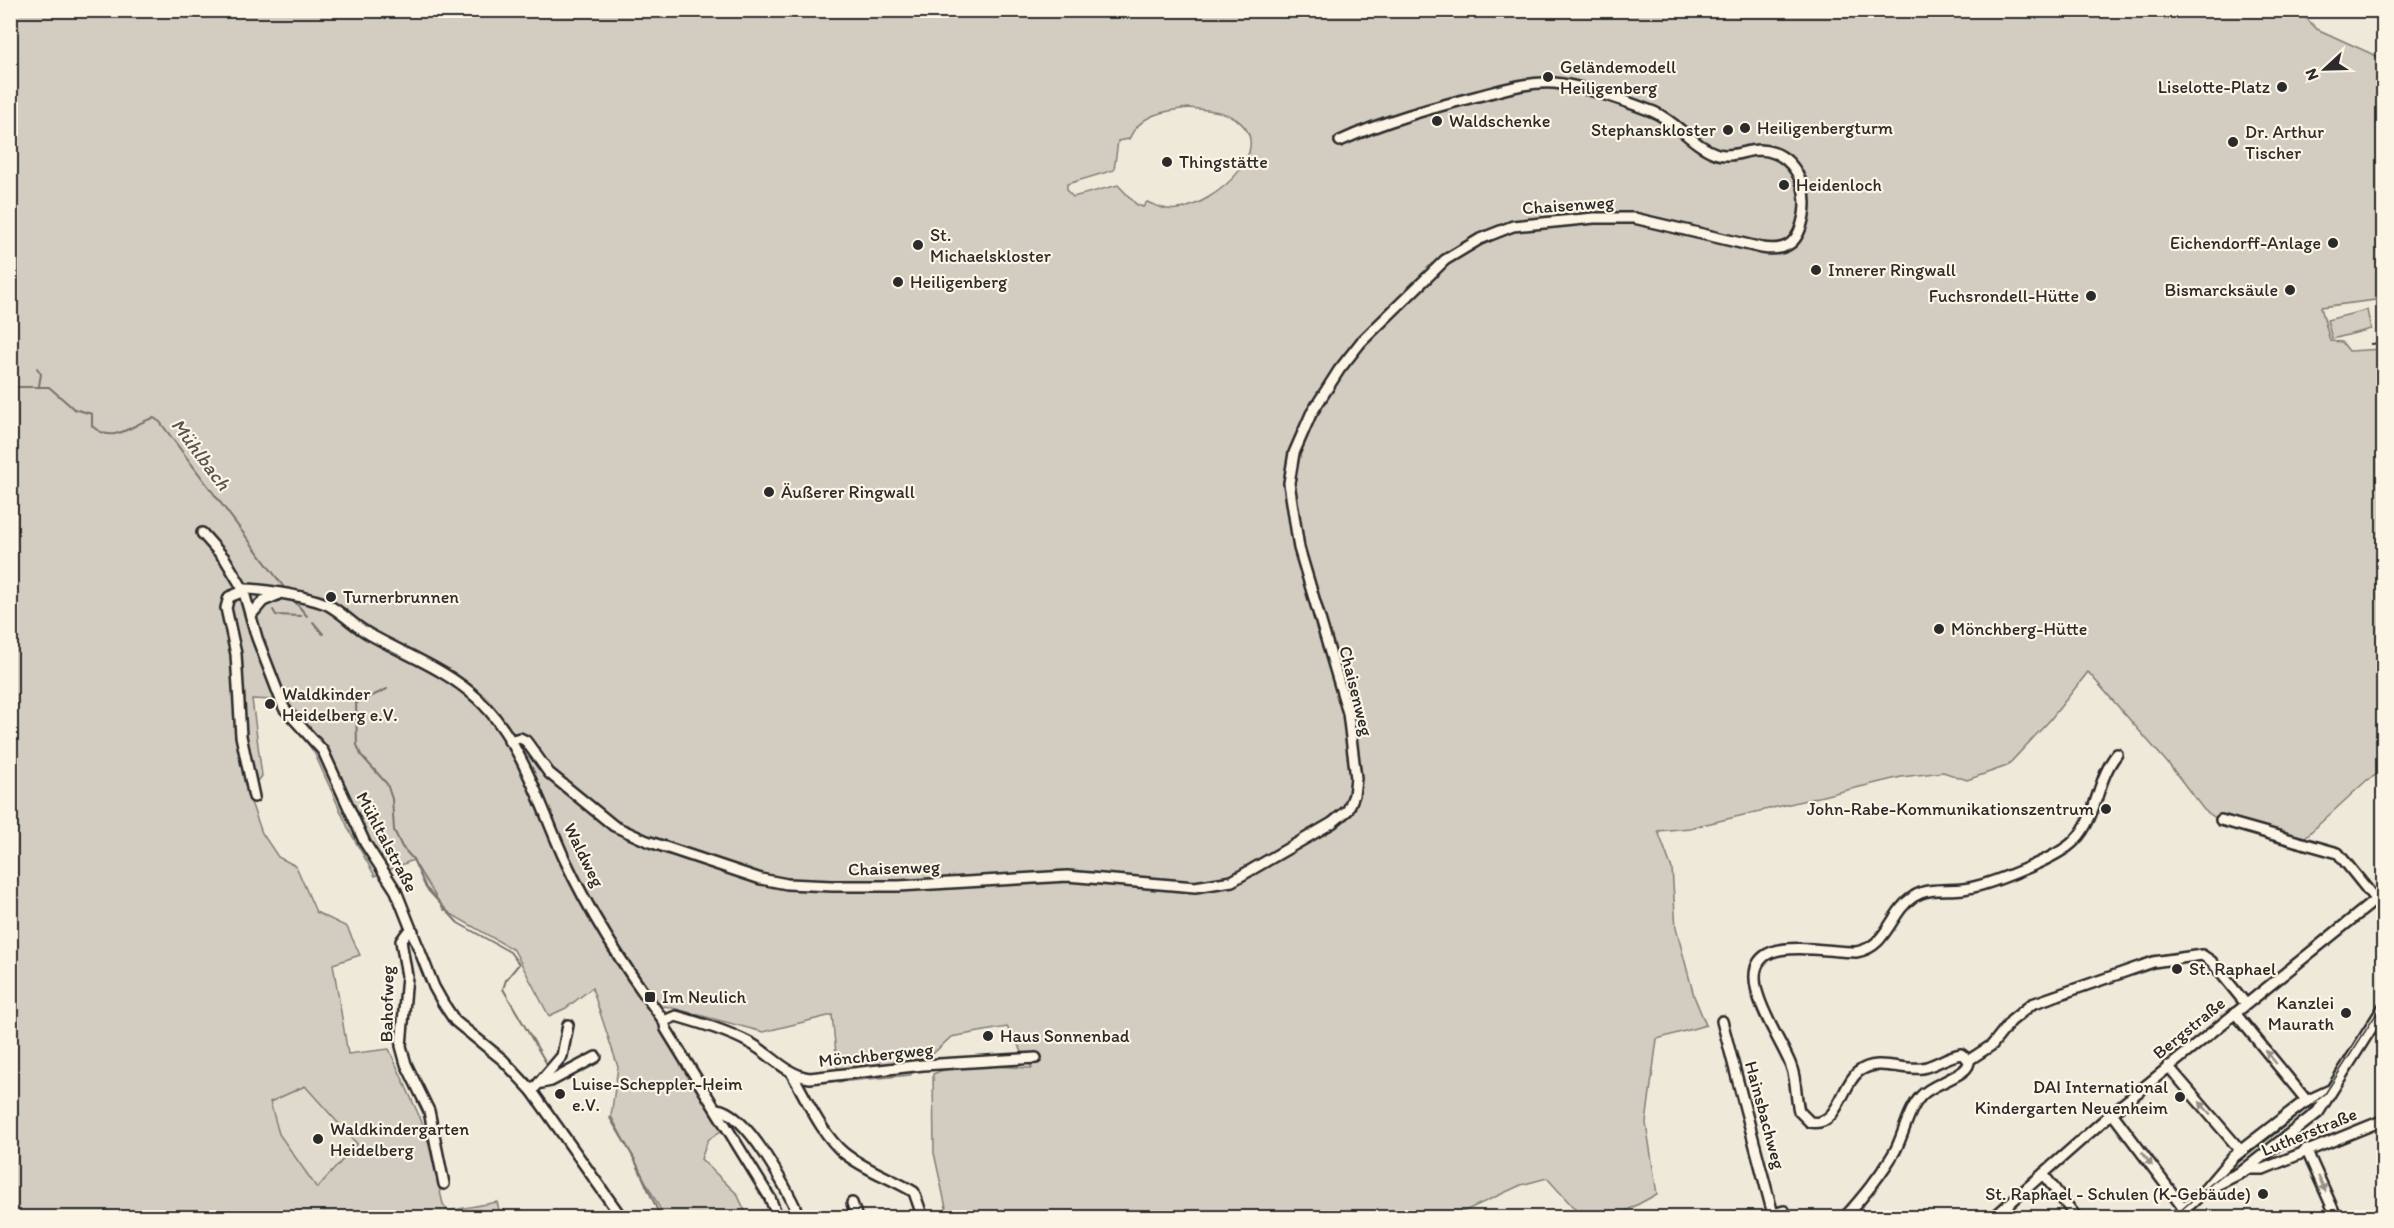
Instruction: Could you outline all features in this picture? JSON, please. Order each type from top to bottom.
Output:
[{"type":"main road","points":[[2205,1190],[2247,1169],[2309,1121],[2324,1104],[2329,1091],[2384,1007]]},
{"type":"main road","points":[[2175,1218],[2205,1190],[2231,1159],[2307,1101],[2329,1091]]},
{"type":"street","name":"Chaisenweg","points":[[509,741],[520,738],[526,741],[549,773],[598,815],[624,831],[727,868],[787,884],[899,886],[1082,876],[1203,887],[1237,879],[1332,823],[1348,810],[1354,795],[1356,778],[1348,712],[1306,576],[1289,495],[1290,473],[1297,447],[1311,414],[1339,370],[1375,326],[1445,260],[1472,243],[1513,226],[1634,218],[1762,248],[1786,248],[1796,240],[1802,226],[1805,201],[1802,182],[1796,170],[1782,158],[1767,151],[1719,154],[1661,116],[1561,84],[1526,85],[1464,99],[1391,120],[1340,141]]},
{"type":"street","points":[[202,533],[225,559],[243,590],[229,597],[226,608],[235,646],[241,736],[254,797]]},
{"type":"street","name":"Waldweg","points":[[243,590],[325,604],[367,633],[431,664],[478,699],[509,741],[545,811],[565,860],[612,947],[664,1021],[666,1029],[770,1198],[778,1218]]},
{"type":"street","name":"Mühltalstraße","points":[[243,590],[261,650],[285,711],[321,748],[365,843],[396,891],[434,987],[455,1021],[503,1060],[532,1091],[622,1218]]},
{"type":"street","points":[[251,615],[263,601],[280,595]]},
{"type":"street","points":[[1970,1059],[1961,1054],[1923,1068],[1883,1065],[1867,1067],[1854,1077],[1830,1117],[1820,1123],[1810,1122],[1799,1112],[1797,1087],[1791,1066],[1756,994],[1755,970],[1765,956],[1780,950],[1856,952],[1866,950],[1880,940],[1904,904],[1918,894],[1931,890],[1970,887],[2063,851],[2086,825],[2108,766],[2117,754]]},
{"type":"street","points":[[2221,820],[2338,853],[2380,898]]},
{"type":"street","name":"Bergstraße","points":[[1993,1218],[2168,1066],[2380,898]]},
{"type":"street","name":"Bahofweg","points":[[413,931],[405,935],[401,942],[407,976],[401,1042],[406,1064],[429,1111],[444,1184]]},
{"type":"street","points":[[1970,1059],[1992,1046],[2011,1021],[2032,1004],[2097,980],[2162,961],[2194,955],[2205,956],[2246,1004]]},
{"type":"street","points":[[2235,1013],[2307,1101]]},
{"type":"street","points":[[664,1021],[676,1016],[734,1036],[760,1049],[792,1074],[814,1114],[842,1152],[914,1192],[923,1218]]},
{"type":"street","name":"Hainsbachweg","points":[[1722,1021],[1774,1216]]},
{"type":"street","points":[[532,1091],[542,1083],[564,1052],[568,1025]]},
{"type":"street","points":[[542,1083],[551,1081],[596,1057]]},
{"type":"street","name":"Mönchbergweg","points":[[792,1074],[823,1078],[923,1065],[1036,1058]]},
{"type":"street","points":[[1844,1218],[1876,1180],[1895,1150],[1920,1097],[1939,1082],[1965,1072],[1970,1065],[1970,1059]]},
{"type":"street","points":[[2168,1066],[2241,1151]]},
{"type":"street","points":[[717,1109],[730,1113],[750,1135],[774,1170],[800,1218]]},
{"type":"street","points":[[2112,1113],[2184,1209]]},
{"type":"street","name":"Lutherstraße","points":[[2247,1169],[2263,1169],[2306,1149],[2384,1120]]},
{"type":"street","points":[[2306,1149],[2337,1218]]},
{"type":"street","points":[[2043,1174],[2077,1218]]},
{"type":"street","points":[[852,1203],[857,1218]]},
{"type":"street","points":[[1774,1216],[1787,1212],[1791,1218]]},
{"type":"shaded area","points":[[10,11],[2299,11],[2317,29],[2383,59],[2383,299],[2321,307],[2330,341],[2342,342],[2349,351],[2382,349],[2383,351],[2383,771],[2367,780],[2302,840],[2223,823],[2204,810],[2171,767],[2088,672],[2050,720],[2007,766],[1967,780],[1943,772],[1901,777],[1690,828],[1658,831],[1672,869],[1676,928],[1694,996],[1706,1025],[1657,1039],[1646,1123],[1657,1194],[1615,1217],[1582,1217],[1547,1178],[1521,1185],[1460,1213],[1457,1217],[948,1217],[934,1153],[933,1074],[968,1066],[1032,1068],[1007,1027],[951,1037],[910,1075],[839,1082],[832,1015],[763,1032],[665,1006],[659,1011],[656,1021],[725,1128],[708,1140],[701,1159],[737,1194],[748,1217],[665,1218],[611,1116],[618,1067],[592,988],[566,1008],[549,1016],[514,950],[444,910],[413,860],[375,876],[349,830],[314,752],[274,700],[252,699],[262,776],[248,794],[262,833],[278,857],[296,866],[316,912],[347,927],[360,955],[333,964],[348,1054],[389,1049],[425,1129],[443,1204],[448,1211],[497,1202],[501,1217],[11,1217]],"holes":[[[1189,108],[1229,115],[1247,130],[1250,144],[1246,159],[1237,174],[1208,198],[1192,205],[1170,209],[1147,202],[1143,207],[1136,204],[1118,185],[1073,197],[1067,191],[1067,184],[1114,170],[1118,141],[1129,139],[1146,119],[1154,115]],[[305,1086],[357,1144],[317,1188],[279,1134],[270,1102]]]},
{"type":"shaded area","points":[[2367,310],[2371,329],[2332,339],[2327,320]]},
{"type":"shaded area","name":"Waldkindergarten Heidelberg","points":[[305,1086],[357,1145],[317,1189],[279,1134],[270,1102]]},
{"type":"waterway","points":[[37,368],[41,374],[39,386]]},
{"type":"waterway","name":"Mühlbach","points":[[10,387],[49,387],[74,409],[92,414],[92,426],[108,434],[116,434],[154,418],[160,422],[283,586]]},
{"type":"waterway","name":"Mühlbach","points":[[296,603],[307,616]]},
{"type":"waterway","points":[[273,610],[276,615],[301,616]]},
{"type":"waterway","name":"Mühlbach","points":[[313,622],[323,634]]},
{"type":"waterway","points":[[357,703],[387,689]]},
{"type":"waterway","name":"Mühlbach","points":[[356,702],[357,745],[361,755],[387,784],[392,799],[394,830],[402,847],[413,859],[426,888],[458,923],[510,952],[519,964],[506,980],[503,989],[548,1066]]},
{"type":"waterway","name":"Mühlbach","points":[[610,1118],[634,1158],[661,1218]]},
{"type":"tram line","points":[[2172,1218],[2211,1184],[2325,1094],[2384,1002]]},
{"type":"railway","points":[[2370,344],[2384,343]]},
{"type":"place","name":"Geländemodell Heiligenberg","points":[[1548,77]]},
{"type":"place","name":"Liselotte-Platz","points":[[2282,87]]},
{"type":"place","name":"Waldschenke","points":[[1437,121]]},
{"type":"place","name":"Heiligenbergturm","points":[[1745,128]]},
{"type":"place","name":"Stephanskloster","points":[[1728,130]]},
{"type":"place","name":"Dr. Arthur Tischer","points":[[2233,142]]},
{"type":"place","name":"Thingstätte","points":[[1167,162]]},
{"type":"place","name":"Heidenloch","points":[[1784,185]]},
{"type":"place","name":"Eichendorff-Anlage","points":[[2333,243]]},
{"type":"place","name":"St. Michaelskloster","points":[[918,245]]},
{"type":"place","name":"Innerer Ringwall","points":[[1816,270]]},
{"type":"place","name":"Heiligenberg","points":[[898,282]]},
{"type":"place","name":"Bismarcksäule","points":[[2290,290]]},
{"type":"place","name":"Fuchsrondell-Hütte","points":[[2091,296]]},
{"type":"place","name":"Äußerer Ringwall","points":[[769,492]]},
{"type":"place","name":"Turnerbrunnen","points":[[331,597]]},
{"type":"place","name":"Mönchberg-Hütte","points":[[1939,629]]},
{"type":"place","name":"Waldkinder Heidelberg e.V.","points":[[270,704]]},
{"type":"place","name":"John-Rabe-Kommunikationszentrum","points":[[2106,809]]},
{"type":"place","name":"St. Raphael","points":[[2177,969]]},
{"type":"place","name":"Im Neulich","points":[[650,997]]},
{"type":"place","name":"Kanzlei Maurath","points":[[2346,1013]]},
{"type":"place","name":"Haus Sonnenbad","points":[[988,1036]]},
{"type":"place","name":"Luise-Scheppler-Heim e.V.","points":[[560,1094]]},
{"type":"place","name":"DAI International Kindergarten Neuenheim","points":[[2180,1097]]},
{"type":"place","name":"Waldkindergarten Heidelberg","points":[[318,1139]]},
{"type":"place","name":"St. Raphael - Schulen (K-Gebäude)","points":[[2263,1194]]}]
